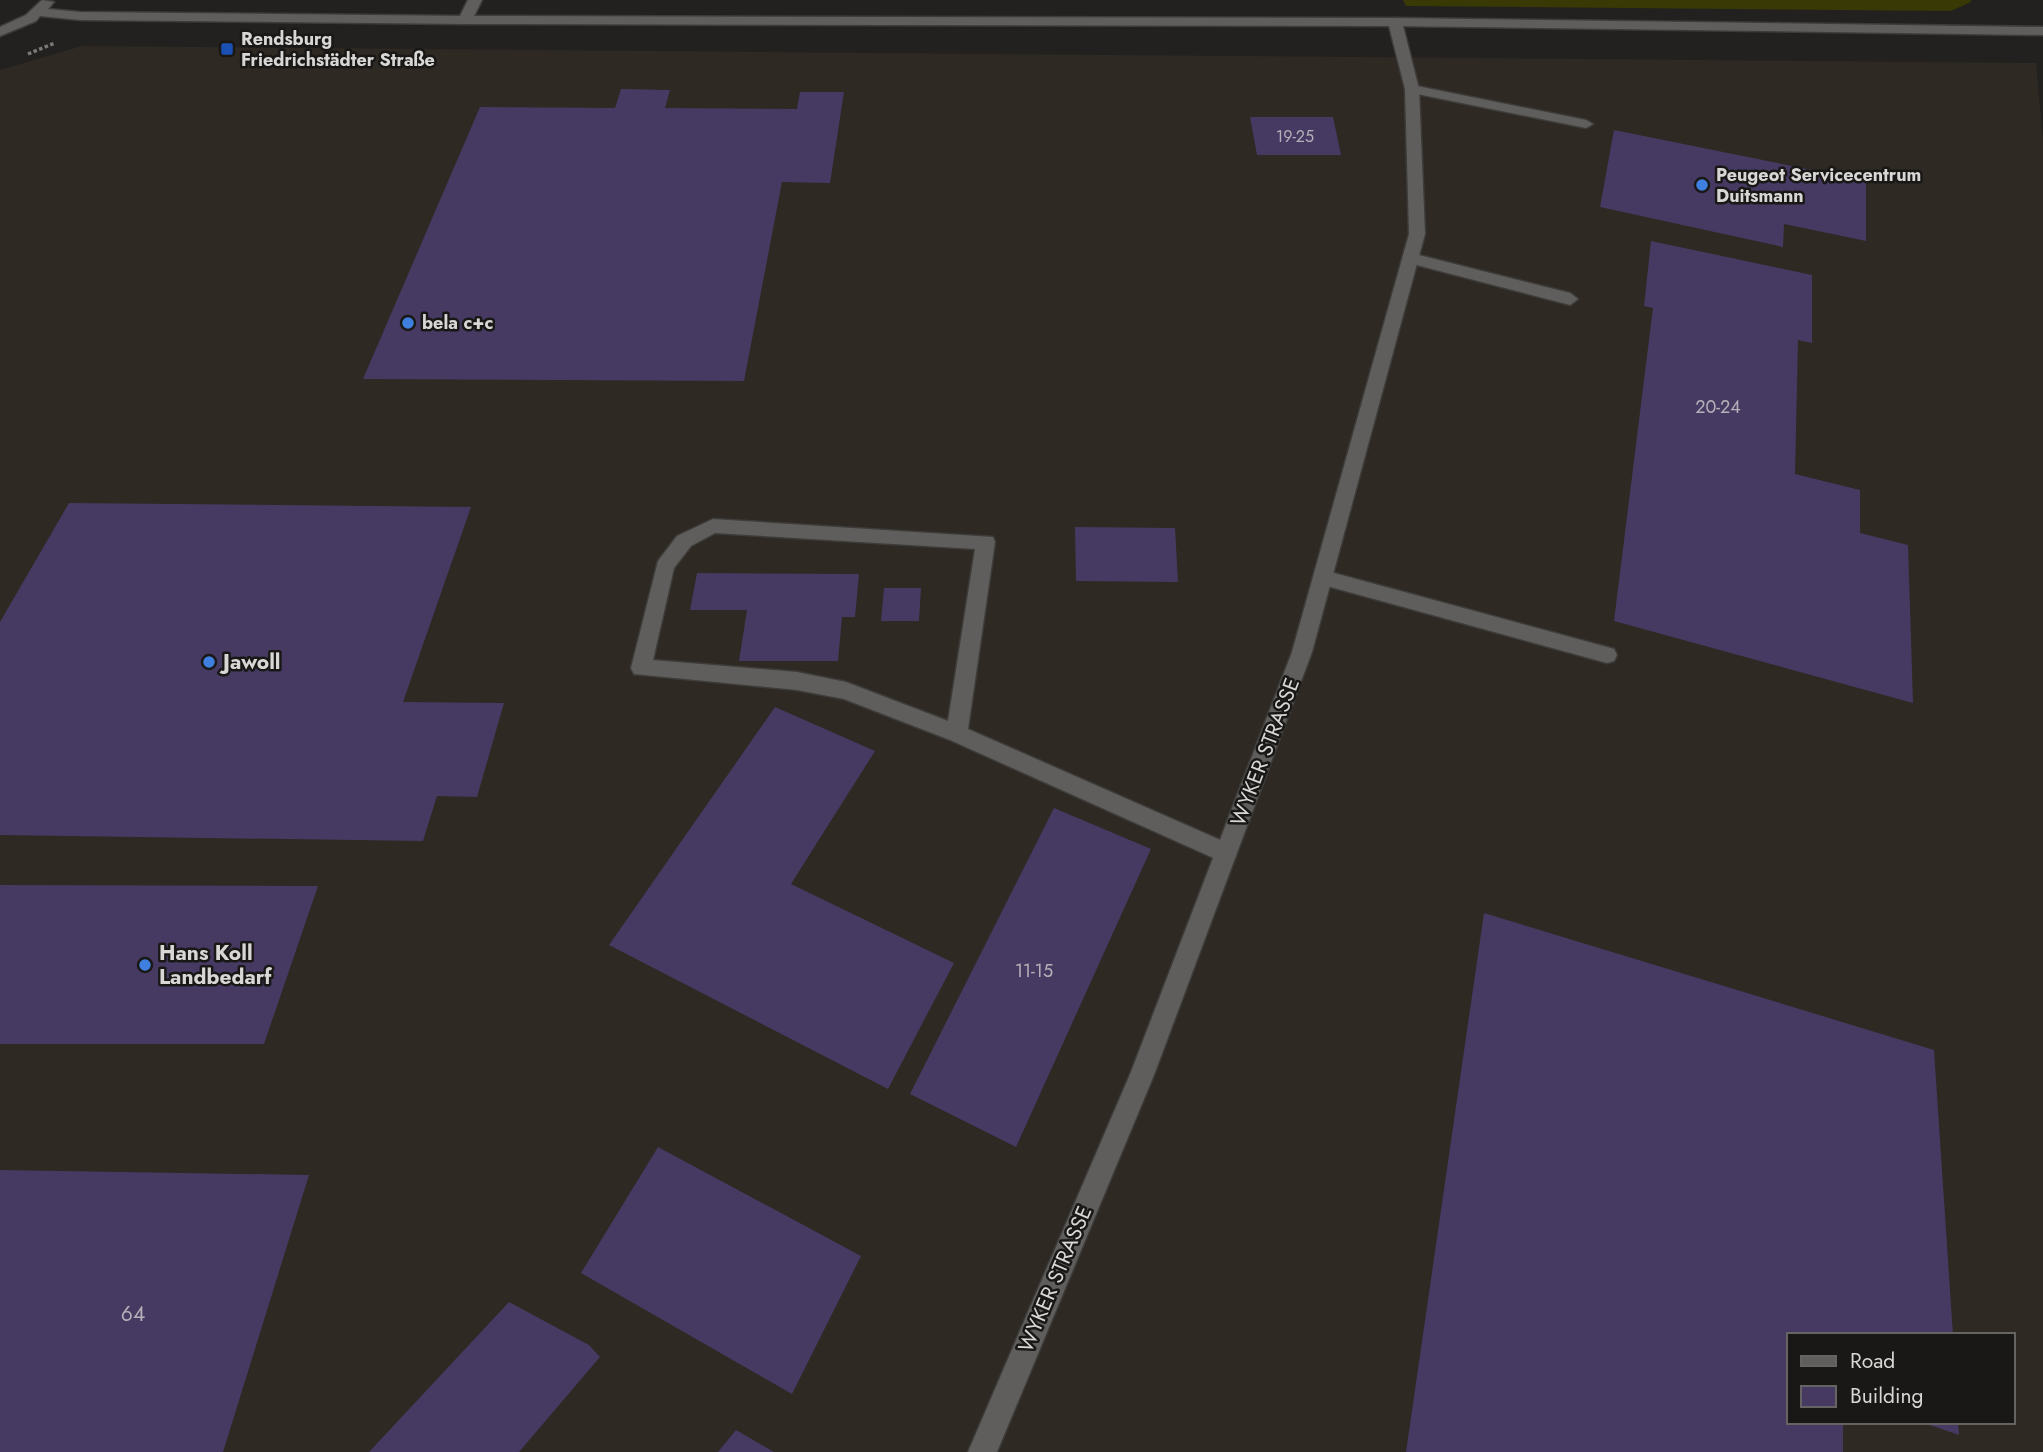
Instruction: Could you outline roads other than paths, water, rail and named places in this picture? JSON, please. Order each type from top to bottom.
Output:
[{"type":"main road","points":[[0,32],[20,25],[39,12],[47,0]]},
{"type":"main road","points":[[465,20],[475,0]]},
{"type":"main road","points":[[39,12],[80,16],[465,20],[1395,22],[2043,31]]},
{"type":"main road","name":"WYKER STRASSE","points":[[982,1452],[1142,1075],[1302,652],[1417,234],[1412,89],[1395,22]]},
{"type":"main road","points":[[1412,89],[1586,124]]},
{"type":"main road","points":[[1410,258],[1570,299]]},
{"type":"main road","points":[[957,734],[986,542],[713,526],[684,541],[665,566],[641,668],[797,681],[846,691],[957,734],[1226,853]]},
{"type":"main road","points":[[1323,579],[1608,655]]},
{"type":"place","name":"Rendsburg Friedrichstädter Straße","points":[[227,49]]},
{"type":"place","name":"Peugeot Servicecentrum Duitsmann","points":[[1702,185]]},
{"type":"place","name":"bela c+c","points":[[408,323]]},
{"type":"place","name":"Jawoll","points":[[209,662]]},
{"type":"place","name":"Hans Koll Landbedarf","points":[[145,965]]}]
